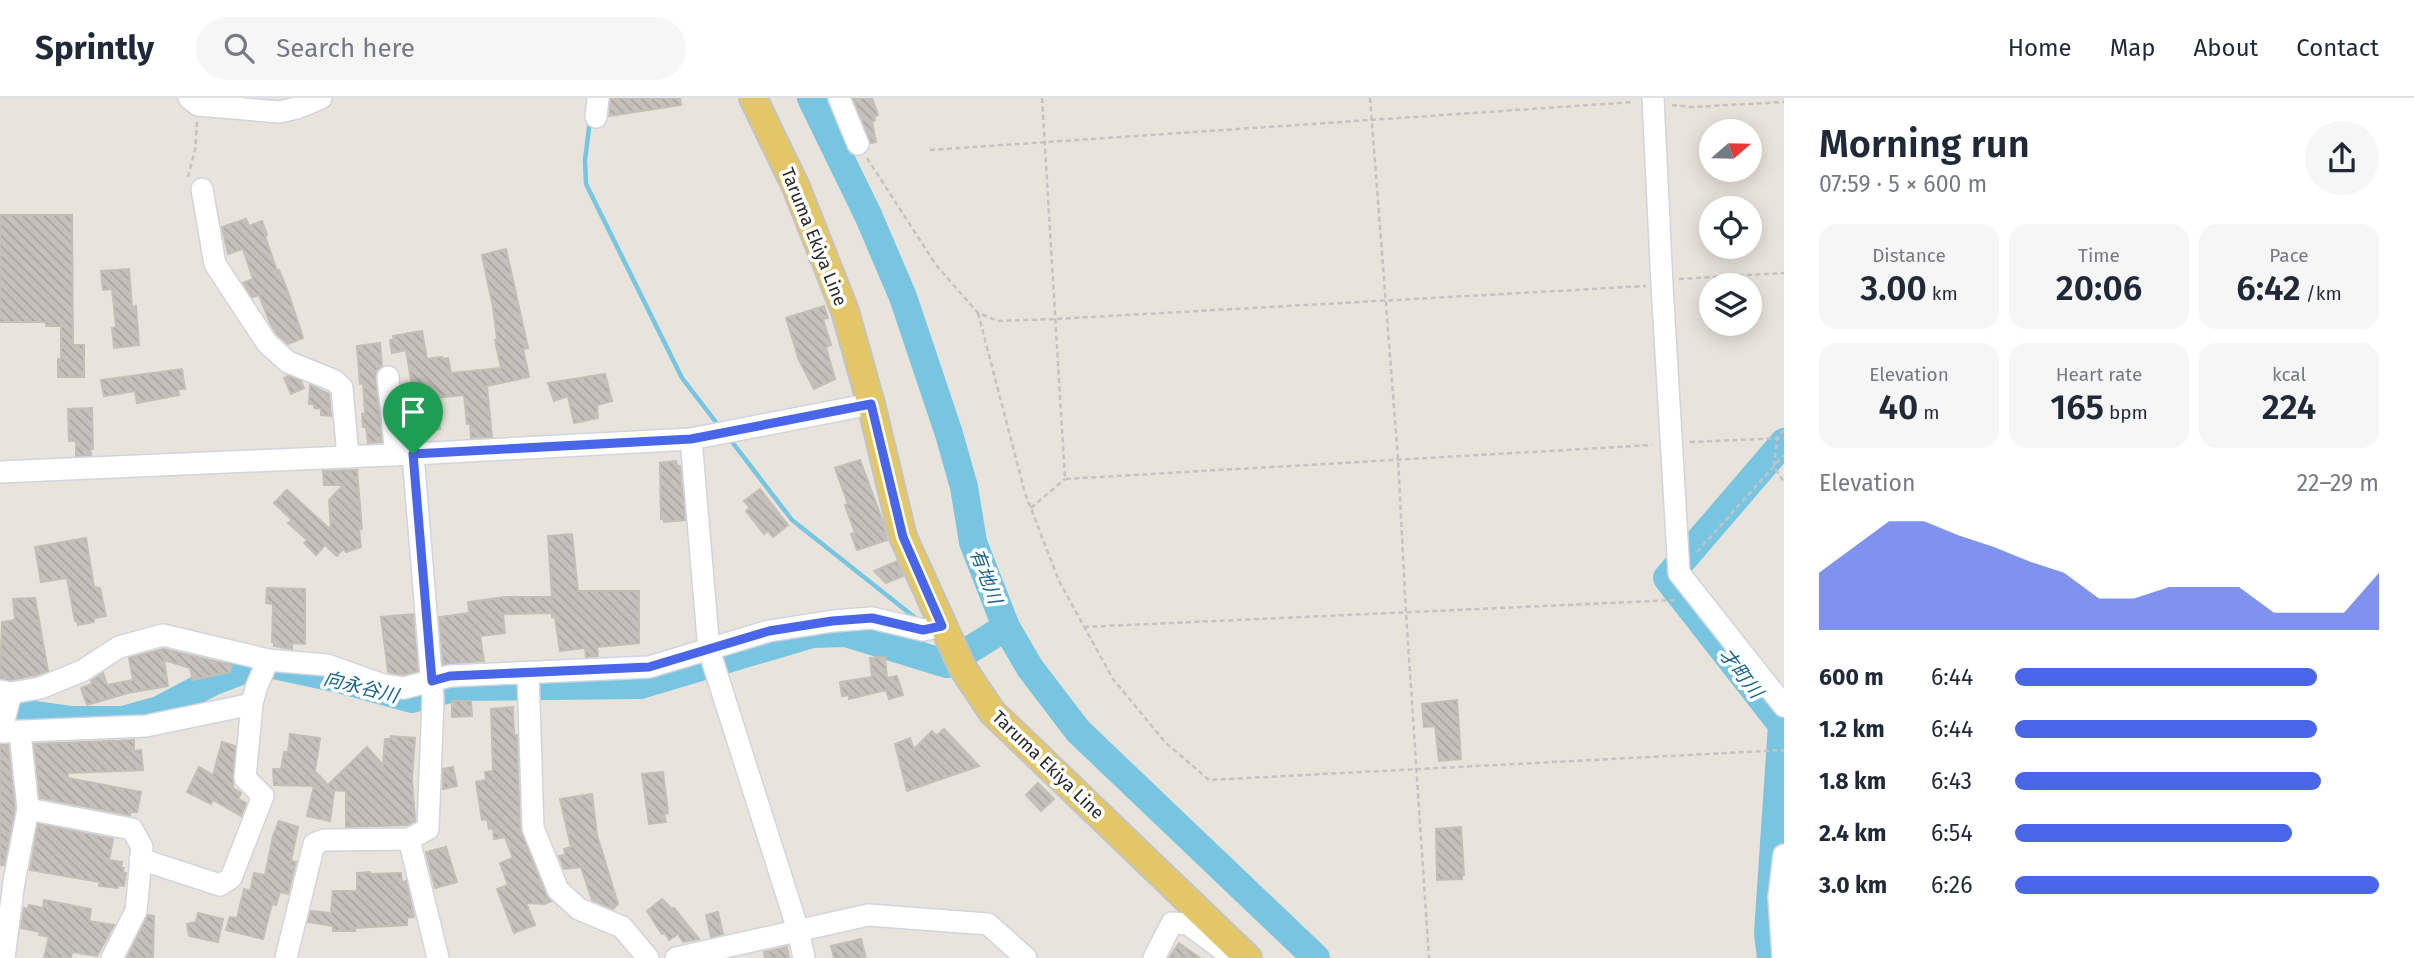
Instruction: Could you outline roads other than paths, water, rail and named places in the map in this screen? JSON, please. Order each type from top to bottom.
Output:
[{"type":"main road","name":"Taruma Ekiya Line","points":[[753,98],[796,187],[845,311],[903,537],[958,659],[992,712],[1248,958]]},
{"type":"street","points":[[193,101],[279,113],[321,98]]},
{"type":"street","points":[[839,98],[858,144]]},
{"type":"street","points":[[1654,100],[1679,572],[1784,706]]},
{"type":"street","points":[[202,189],[215,264],[267,343],[288,362],[335,381],[342,388],[348,457]]},
{"type":"street","points":[[286,958],[314,844],[324,840],[409,839],[428,829],[433,690],[404,455],[388,377]]},
{"type":"street","points":[[0,471],[404,455],[691,439],[871,404]]},
{"type":"street","points":[[691,439],[709,650],[798,930],[804,958]]},
{"type":"street","points":[[4,958],[27,809],[7,730],[6,692],[40,688],[82,671],[119,647],[163,635],[268,660],[327,665],[383,685],[433,690],[450,676],[649,667],[769,631],[832,621],[872,618],[923,630],[942,626]]},
{"type":"street","points":[[140,859],[220,885],[231,878],[262,796],[245,778],[254,696],[268,660]]},
{"type":"street","points":[[528,673],[533,828],[558,890],[579,909],[622,927],[648,958]]},
{"type":"street","points":[[7,730],[146,726],[254,696]]},
{"type":"street","points":[[27,809],[131,829],[142,847],[136,911],[112,958]]},
{"type":"street","points":[[409,839],[438,958]]},
{"type":"street","points":[[1783,958],[1779,897],[1784,855]]},
{"type":"street","points":[[676,958],[868,915],[988,924],[1026,958]]},
{"type":"street","points":[[1156,957],[1171,923],[1188,924],[1234,958]]},
{"type":"waterway","name":"有地川","points":[[811,98],[868,215],[903,297],[949,434],[964,487],[973,542],[1006,627],[1030,668],[1078,731],[1316,958]]},
{"type":"waterway","points":[[590,120],[585,160],[586,184],[682,378],[719,426]]},
{"type":"waterway","points":[[729,438],[792,520],[918,620]]},
{"type":"waterway","name":"才町川","points":[[1771,958],[1768,933],[1782,725],[1667,578],[1784,442]]},
{"type":"waterway","name":"向永谷川","points":[[0,710],[72,720],[123,720],[159,710],[212,682],[254,666],[274,665],[412,699],[458,687],[640,685],[812,634],[846,633],[947,664],[1006,627]]},
{"type":"waterway","points":[[920,656],[923,643]]}]
